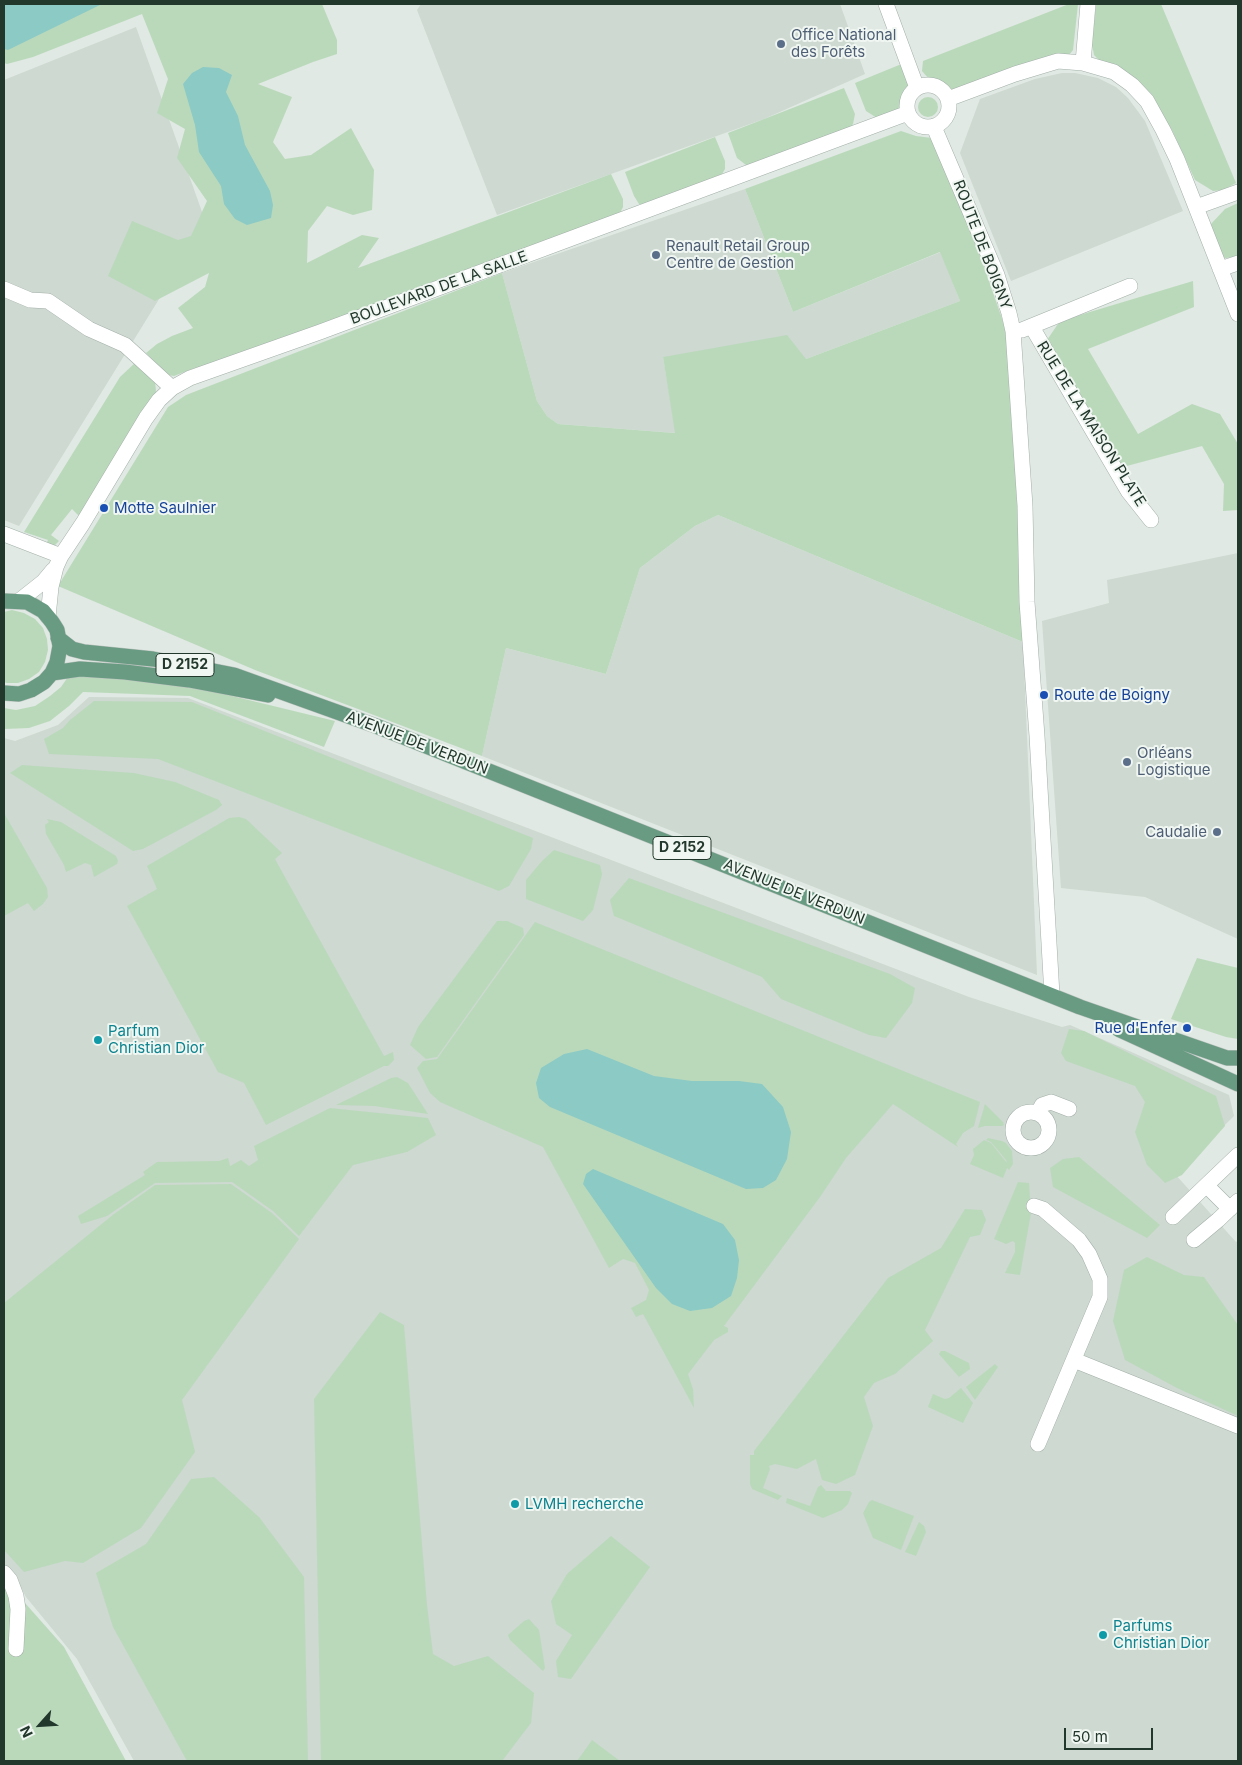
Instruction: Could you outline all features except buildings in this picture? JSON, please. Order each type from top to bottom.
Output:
[{"type":"main road","points":[[4,693],[18,694],[31,690],[44,682],[52,673],[57,662],[60,646],[57,630],[43,611],[27,602],[11,601]]},
{"type":"main road","name":"AVENUE DE VERDUN","points":[[58,638],[72,649],[84,652],[153,659],[234,675],[376,726],[1080,1007],[1227,1058],[1238,1058]]},
{"type":"main road","name":"AVENUE DE VERDUN","points":[[52,673],[80,668],[125,672],[189,680],[311,703]]},
{"type":"main road","name":"AVENUE DE VERDUN","points":[[1080,1007],[1120,1030],[1238,1084]]},
{"type":"street","points":[[886,4],[917,88]]},
{"type":"street","points":[[1084,63],[1088,4]]},
{"type":"street","points":[[948,99],[1047,63],[1058,61],[1084,63],[1114,72],[1132,85],[1147,101],[1164,130],[1238,314]]},
{"type":"street","points":[[928,85],[940,88],[948,99],[949,113],[946,119],[934,127],[921,127],[916,124],[908,113],[907,102],[917,88],[928,85]]},
{"type":"street","name":"BOULEVARD DE LA SALLE","points":[[11,601],[43,582],[83,523],[146,418],[159,400],[172,388],[190,378],[338,326],[908,113]]},
{"type":"street","name":"ROUTE DE BOIGNY","points":[[934,127],[997,275],[1013,331],[1025,506],[1027,602],[1052,995]]},
{"type":"street","points":[[1196,207],[1213,203],[1238,192]]},
{"type":"street","points":[[1220,268],[1238,263]]},
{"type":"street","points":[[1013,331],[1032,327],[1054,316],[1130,286]]},
{"type":"street","points":[[4,289],[30,300],[48,301],[89,330],[125,345],[172,388]]},
{"type":"street","name":"RUE DE LA MAISON PLATE","points":[[1032,327],[1128,491],[1151,520]]},
{"type":"street","points":[[4,534],[58,561]]},
{"type":"street","name":"BOULEVARD DE LA SALLE","points":[[48,617],[51,587],[58,561]]},
{"type":"street","points":[[1038,1113],[1042,1105],[1051,1102],[1069,1109]]},
{"type":"street","points":[[1173,1217],[1238,1155]]},
{"type":"street","points":[[1194,1240],[1234,1205],[1207,1186]]},
{"type":"street","points":[[1034,1206],[1043,1209],[1079,1240],[1089,1254],[1100,1279],[1100,1297],[1038,1444]]},
{"type":"street","points":[[1074,1360],[1238,1426]]},
{"type":"street","points":[[4,1573],[10,1580],[16,1596],[16,1649]]},
{"type":"shaded area","points":[[421,4],[840,4],[865,74],[764,119],[497,215],[417,10]]},
{"type":"shaded area","points":[[136,27],[206,223],[19,526],[4,520],[4,80]]},
{"type":"shaded area","points":[[1062,73],[1075,73],[1098,78],[1116,87],[1128,98],[1145,121],[1183,211],[1011,281],[960,153],[980,99],[1035,79]]},
{"type":"shaded area","points":[[745,189],[793,312],[941,252],[960,301],[806,359],[663,357],[676,433],[558,424],[547,416],[537,401],[502,273]]},
{"type":"shaded area","points":[[718,515],[1023,642],[1037,975],[482,756],[506,648],[606,674],[640,568],[695,526]]},
{"type":"shaded area","points":[[1238,553],[1238,939],[1145,897],[1061,888],[1042,621],[1109,603],[1107,580]]},
{"type":"shaded area","name":"Parfums Christian Dior","points":[[89,697],[188,698],[969,997],[1062,1027],[1070,1025],[1229,1095],[1234,1116],[1175,1174],[1236,1242],[1238,1241],[1238,1761],[134,1761],[77,1659],[26,1597],[15,1577],[4,1567],[4,738],[15,741],[58,725]]},
{"type":"green space","points":[[4,4],[322,4],[337,40],[337,54],[258,84],[292,97],[273,142],[285,159],[311,155],[351,128],[374,170],[372,210],[353,215],[327,206],[308,231],[307,263],[362,235],[379,238],[358,268],[611,174],[623,199],[623,207],[619,215],[226,361],[192,369],[174,376],[168,375],[146,353],[157,344],[172,336],[193,328],[178,308],[205,287],[209,273],[155,301],[108,276],[132,221],[178,240],[191,236],[207,201],[177,158],[185,129],[157,113],[168,79],[142,14],[33,57],[7,64],[4,63]]},
{"type":"green space","points":[[1069,4],[1078,4],[1073,50],[1069,55],[1029,62],[956,89],[948,89],[929,79],[922,71],[923,61]]},
{"type":"green space","points":[[1096,4],[1161,4],[1236,183],[1223,190],[1213,191],[1195,180],[1172,130],[1141,86],[1100,61],[1094,55],[1092,44]]},
{"type":"green space","points":[[904,63],[910,87],[898,109],[877,118],[866,111],[855,83]]},
{"type":"green space","points":[[844,88],[855,114],[853,124],[849,130],[754,165],[746,165],[737,158],[728,133]]},
{"type":"green space","points":[[928,97],[935,100],[938,107],[935,114],[928,117],[921,114],[918,107],[921,100]]},
{"type":"green space","points":[[901,131],[916,136],[932,138],[981,258],[1007,333],[1023,642],[718,515],[695,526],[640,568],[606,674],[506,648],[482,756],[255,670],[58,586],[168,407],[186,395],[502,273],[537,401],[547,416],[558,424],[675,433],[663,357],[787,335],[806,359],[960,301],[940,252],[793,312],[745,189]]},
{"type":"green space","points":[[715,137],[725,161],[725,169],[722,174],[645,206],[639,204],[625,172]]},
{"type":"green space","points":[[1238,203],[1238,257],[1225,258],[1221,256],[1211,224],[1225,209]]},
{"type":"green space","points":[[1193,281],[1194,307],[1088,349],[1138,434],[1192,404],[1220,414],[1238,444],[1238,510],[1223,511],[1224,484],[1202,446],[1123,467],[1047,340],[1060,321]]},
{"type":"green space","points":[[136,362],[155,381],[156,392],[80,517],[72,509],[51,535],[59,541],[53,547],[46,544],[48,540],[24,532],[120,377]]},
{"type":"green space","points":[[12,610],[24,613],[35,619],[43,628],[48,650],[45,662],[39,672],[29,679],[18,683],[4,682],[4,612]]},
{"type":"green space","points":[[70,674],[191,686],[335,721],[324,747],[190,696],[83,692],[50,721],[29,728],[4,729],[4,708],[16,710],[35,706],[61,687]]},
{"type":"green space","points":[[94,701],[192,702],[533,838],[531,849],[509,886],[499,891],[158,759],[49,754],[44,739],[63,728]]},
{"type":"green space","points":[[22,765],[134,773],[175,782],[219,800],[222,805],[143,849],[133,851],[10,773]]},
{"type":"green space","points":[[4,813],[47,888],[48,897],[34,911],[28,903],[4,916]]},
{"type":"green space","points":[[239,817],[246,819],[282,853],[275,859],[384,1056],[393,1052],[394,1060],[388,1066],[384,1066],[266,1125],[244,1083],[218,1072],[127,906],[157,889],[147,866],[229,818]]},
{"type":"green space","points":[[47,819],[61,822],[116,856],[117,864],[94,877],[91,865],[85,863],[66,872],[46,834],[45,825],[49,822]]},
{"type":"green space","points":[[554,850],[600,865],[602,874],[593,910],[583,921],[526,899],[526,880]]},
{"type":"green space","points":[[629,878],[890,974],[915,988],[912,1003],[886,1038],[869,1035],[781,999],[762,977],[614,916],[610,900]]},
{"type":"green space","points":[[497,921],[507,921],[523,928],[524,935],[437,1057],[426,1059],[410,1045],[418,1027]]},
{"type":"green space","points":[[535,922],[980,1102],[974,1126],[963,1133],[956,1144],[958,1147],[893,1104],[846,1158],[820,1197],[724,1326],[728,1328],[728,1332],[714,1340],[688,1374],[693,1389],[694,1408],[643,1314],[636,1317],[631,1308],[646,1300],[649,1290],[635,1263],[623,1259],[609,1268],[543,1147],[440,1102],[430,1093],[417,1068],[423,1061],[437,1059]]},
{"type":"green space","points":[[1197,958],[1238,968],[1238,1039],[1226,1037],[1171,1019]]},
{"type":"green space","points":[[1069,1029],[1084,1031],[1216,1096],[1225,1126],[1182,1175],[1165,1183],[1147,1165],[1135,1132],[1145,1102],[1135,1086],[1066,1061],[1061,1053]]},
{"type":"green space","points":[[397,1077],[408,1083],[428,1114],[374,1106],[336,1105],[391,1078]]},
{"type":"green space","points":[[985,1104],[1003,1122],[1004,1125],[978,1128]]},
{"type":"green space","points":[[330,1108],[428,1118],[436,1135],[407,1152],[353,1165],[299,1236],[273,1211],[232,1182],[155,1183],[107,1216],[81,1224],[78,1216],[145,1175],[143,1172],[157,1162],[219,1161],[228,1158],[230,1166],[241,1160],[249,1166],[258,1160],[254,1146]]},
{"type":"green space","points":[[988,1138],[1006,1143],[1012,1151],[1013,1164],[1009,1170],[1007,1168],[1003,1178],[970,1164],[974,1155],[973,1149],[984,1140],[991,1143],[1007,1163],[991,1142],[986,1140]]},
{"type":"green space","points":[[1079,1157],[1160,1225],[1147,1238],[1053,1187],[1050,1168],[1063,1159]]},
{"type":"green space","points":[[1018,1182],[1029,1183],[1031,1213],[1020,1275],[1005,1273],[1015,1252],[1015,1243],[1013,1241],[1006,1244],[994,1239]]},
{"type":"green space","points":[[231,1184],[272,1213],[299,1239],[182,1400],[195,1452],[141,1528],[83,1563],[65,1561],[24,1572],[4,1550],[4,1303],[114,1214],[155,1185]]},
{"type":"green space","points":[[965,1209],[982,1210],[986,1220],[980,1235],[970,1237],[925,1330],[933,1341],[895,1374],[874,1383],[864,1397],[873,1426],[855,1475],[836,1484],[822,1480],[816,1459],[797,1469],[775,1464],[769,1466],[770,1469],[763,1488],[782,1496],[778,1500],[752,1489],[750,1484],[750,1455],[754,1455],[754,1451],[888,1278],[941,1248]]},
{"type":"green space","points":[[1147,1257],[1184,1275],[1204,1277],[1238,1325],[1238,1416],[1177,1388],[1125,1360],[1113,1321],[1124,1270]]},
{"type":"green space","points":[[380,1312],[404,1325],[427,1605],[433,1654],[454,1666],[488,1656],[534,1693],[531,1723],[502,1761],[321,1761],[314,1399]]},
{"type":"green space","points":[[941,1351],[945,1351],[969,1363],[970,1369],[959,1377],[939,1354]]},
{"type":"green space","points":[[995,1364],[998,1367],[975,1400],[966,1387]]},
{"type":"green space","points":[[961,1388],[973,1403],[963,1423],[928,1407],[933,1394],[945,1399]]},
{"type":"green space","points":[[214,1477],[259,1517],[304,1577],[308,1761],[187,1761],[113,1627],[96,1573],[146,1544],[191,1479]]},
{"type":"green space","points":[[821,1485],[826,1491],[850,1491],[852,1493],[848,1504],[842,1510],[823,1518],[786,1503],[787,1498],[810,1506],[818,1487]]},
{"type":"green space","points":[[872,1500],[914,1516],[901,1550],[873,1538],[863,1513]]},
{"type":"green space","points":[[919,1522],[924,1526],[926,1532],[916,1556],[905,1552]]},
{"type":"green space","points":[[611,1536],[650,1567],[571,1679],[558,1677],[556,1661],[572,1635],[556,1624],[551,1601],[567,1574]]},
{"type":"green space","points":[[4,1584],[25,1603],[64,1647],[126,1761],[4,1761]]},
{"type":"green space","points":[[529,1619],[539,1630],[545,1668],[543,1671],[510,1640],[508,1635]]},
{"type":"green space","points":[[592,1740],[620,1761],[577,1761]]},
{"type":"water","points":[[4,4],[102,4],[8,50],[4,49]]},
{"type":"water","points":[[203,67],[219,68],[232,75],[226,92],[238,116],[245,145],[270,191],[273,205],[271,218],[247,225],[235,219],[224,204],[221,186],[199,152],[195,125],[183,84],[192,73]]},
{"type":"water","points":[[587,1049],[654,1076],[692,1081],[739,1081],[762,1084],[783,1107],[791,1132],[787,1159],[776,1180],[763,1188],[746,1189],[550,1107],[539,1098],[536,1083],[541,1068],[564,1054]]},
{"type":"water","points":[[593,1169],[723,1224],[735,1240],[739,1260],[737,1278],[731,1296],[712,1308],[690,1311],[672,1304],[656,1288],[583,1184],[586,1174]]},
{"type":"place","name":"Office National des Forêts","points":[[781,44]]},
{"type":"place","name":"Renault Retail Group Centre de Gestion","points":[[656,255]]},
{"type":"place","name":"Motte Saulnier","points":[[104,508]]},
{"type":"place","name":"Route de Boigny","points":[[1044,695]]},
{"type":"place","name":"Orléans Logistique","points":[[1127,762]]},
{"type":"place","name":"Caudalie","points":[[1217,832]]},
{"type":"place","name":"Rue d'Enfer","points":[[1187,1028]]},
{"type":"place","name":"Parfum Christian Dior","points":[[98,1040]]},
{"type":"place","name":"LVMH recherche","points":[[515,1504]]},
{"type":"place","name":"Parfums Christian Dior","points":[[1103,1635]]}]
